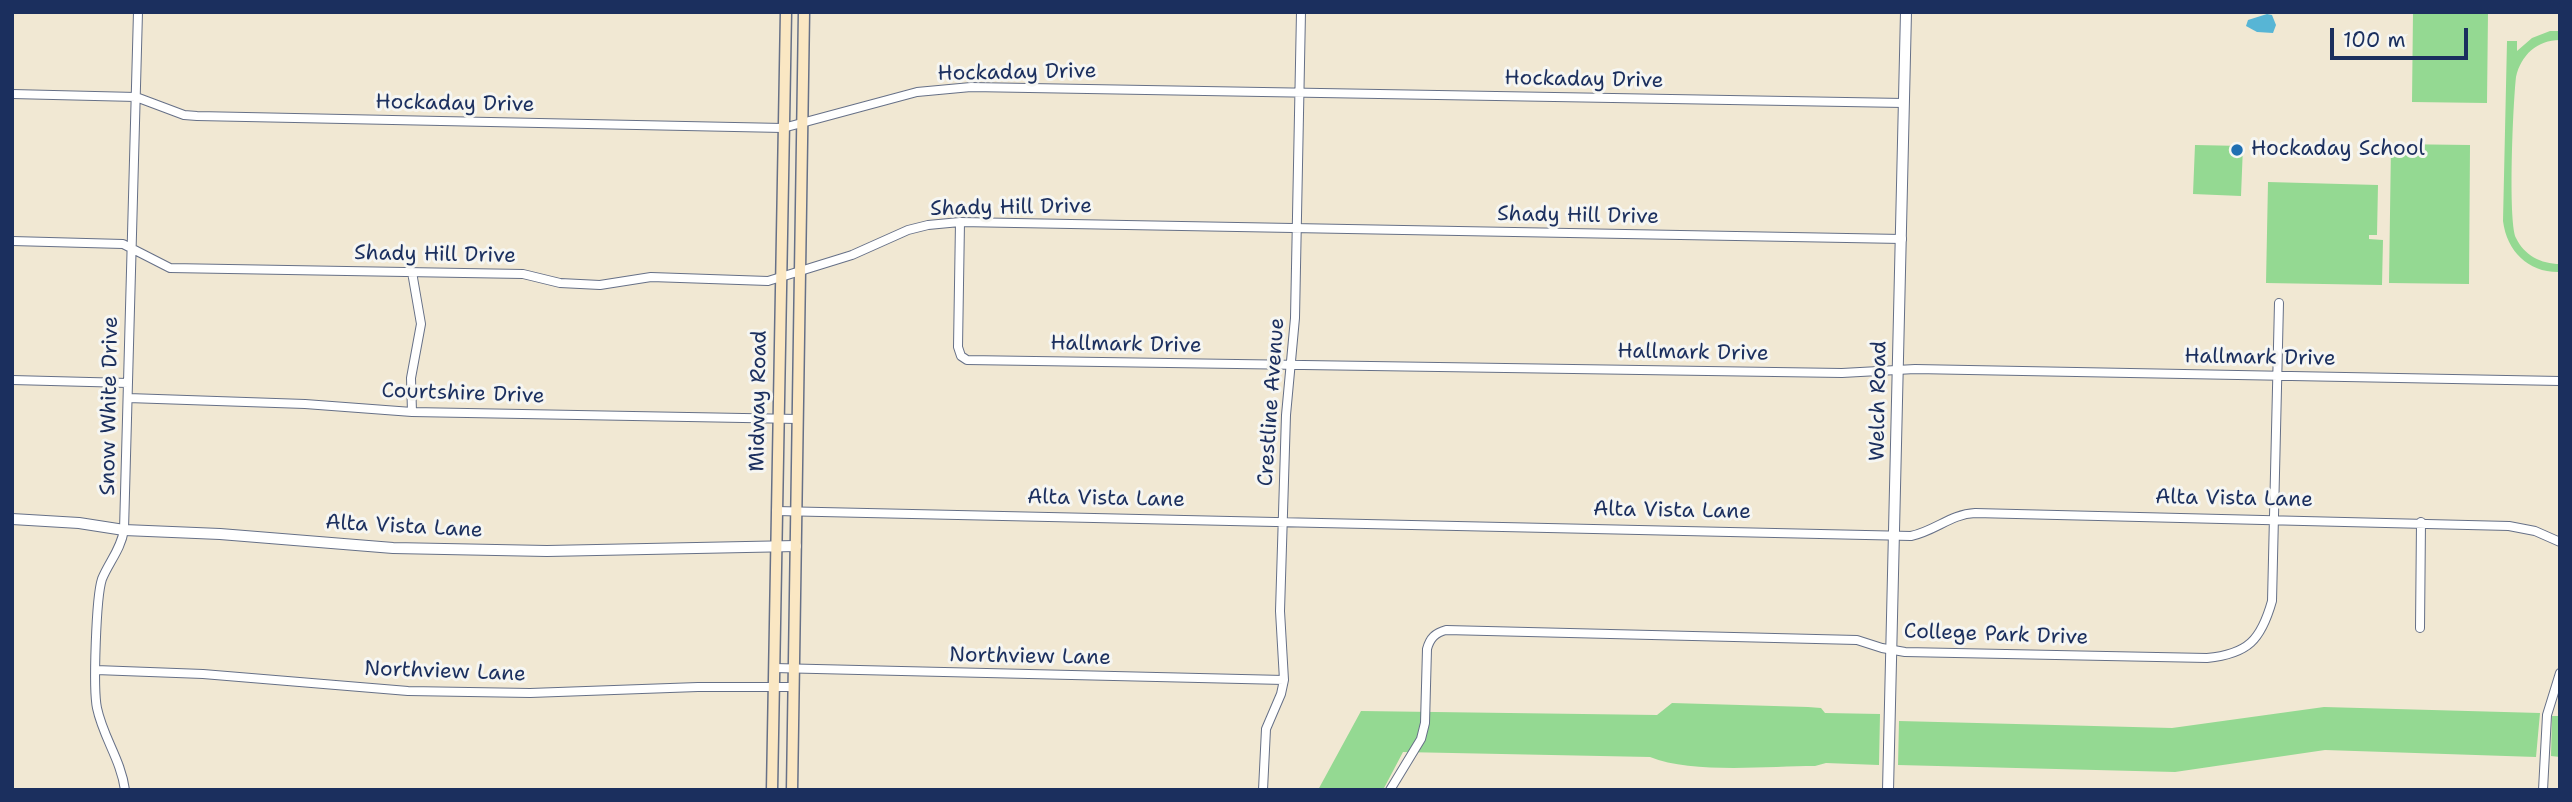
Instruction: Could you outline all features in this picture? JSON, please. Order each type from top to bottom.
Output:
[{"type":"main road","name":"Midway Road","points":[[772,790],[786,12]]},
{"type":"main road","name":"Midway Road","points":[[792,790],[804,12]]},
{"type":"street","name":"Snow White Drive","points":[[125,790],[123,773],[97,708],[96,670],[99,596],[103,578],[122,542],[124,530],[138,12]]},
{"type":"street","name":"Crestline Avenue","points":[[1263,790],[1266,729],[1284,680],[1280,636],[1286,415],[1295,318],[1301,12]]},
{"type":"street","name":"Welch Road","points":[[1888,790],[1906,12]]},
{"type":"street","name":"Hockaday Drive","points":[[12,94],[136,97],[184,116],[783,128],[918,92],[971,88],[1904,103]]},
{"type":"street","name":"Shady Hill Drive","points":[[12,241],[123,244],[170,268],[523,274],[560,283],[600,285],[651,277],[768,281],[852,255],[908,230],[960,222],[1902,239]]},
{"type":"street","name":"Hallmark Drive","points":[[960,222],[958,347],[961,356],[967,359],[1842,373],[1899,369],[2560,381]]},
{"type":"street","points":[[412,272],[421,324],[411,378],[412,412]]},
{"type":"street","name":"College Park Drive","points":[[1390,790],[1421,739],[1425,723],[1427,649],[1437,632],[1446,630],[1857,640],[1893,650],[2230,656],[2248,645],[2261,631],[2272,601],[2279,303]]},
{"type":"street","points":[[12,380],[128,383]]},
{"type":"street","name":"Courtshire Drive","points":[[128,398],[305,404],[412,412],[798,419]]},
{"type":"street","name":"Alta Vista Lane","points":[[776,511],[1895,536],[1923,534],[1948,518],[1975,513],[2509,526],[2535,531],[2560,541]]},
{"type":"street","name":"Alta Vista Lane","points":[[12,519],[363,547],[504,551],[796,546]]},
{"type":"street","points":[[2420,628],[2421,522]]},
{"type":"street","name":"Northview Lane","points":[[774,668],[1284,680]]},
{"type":"street","name":"Northview Lane","points":[[96,670],[203,674],[421,691],[530,693],[793,687]]},
{"type":"street","points":[[2543,790],[2547,715],[2560,674]]},
{"type":"green space","points":[[2413,12],[2488,12],[2487,103],[2412,102]]},
{"type":"green space","points":[[2550,31],[2560,31],[2560,40],[2544,43],[2531,50],[2518,69],[2516,77],[2512,209],[2519,244],[2534,257],[2560,264],[2560,272],[2539,269],[2521,258],[2509,242],[2503,221],[2507,41],[2517,41],[2517,51],[2532,38]]},
{"type":"green space","points":[[2391,144],[2470,145],[2469,284],[2389,283]]},
{"type":"green space","points":[[2195,145],[2243,146],[2241,196],[2193,194]]},
{"type":"green space","points":[[2268,182],[2378,185],[2377,235],[2369,235],[2369,239],[2383,240],[2382,285],[2266,283]]},
{"type":"green space","points":[[1672,703],[1808,707],[1821,708],[1825,713],[1880,714],[1879,765],[1826,763],[1815,766],[1708,767],[1687,766],[1650,757],[1403,752],[1383,790],[1318,790],[1361,711],[1657,715]]},
{"type":"green space","points":[[2324,707],[2540,713],[2536,757],[2325,750],[2175,772],[1898,765],[1899,721],[2172,728]]},
{"type":"green space","points":[[2552,716],[2560,716],[2560,757],[2551,756]]},
{"type":"water","points":[[2272,15],[2276,25],[2273,33],[2257,32],[2246,26],[2248,20]]},
{"type":"place","name":"Hockaday School","points":[[2237,150]]}]
